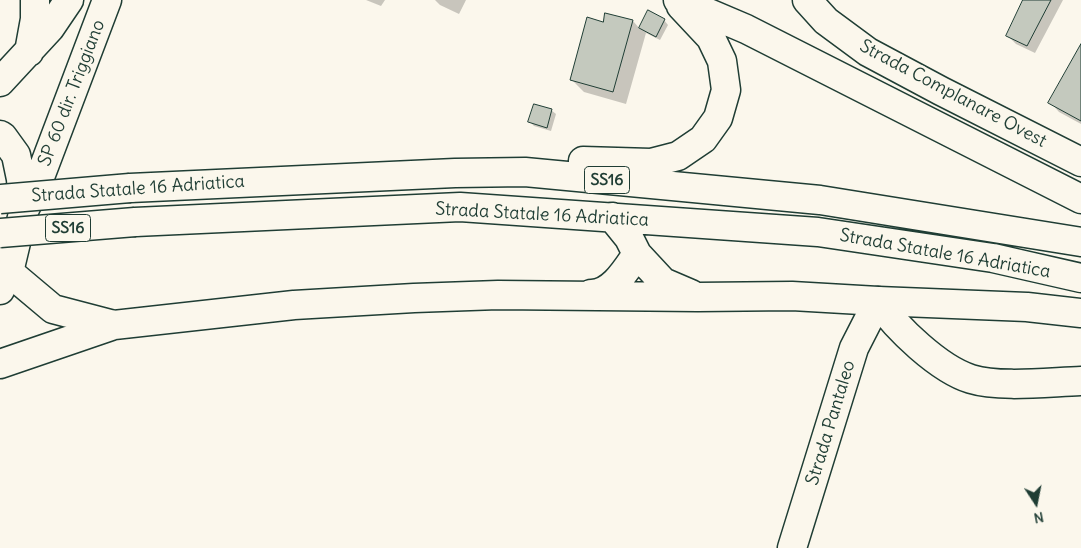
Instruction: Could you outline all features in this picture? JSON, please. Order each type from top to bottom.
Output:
[{"type":"main road","points":[[30,52],[35,19],[35,0]]},
{"type":"main road","points":[[0,82],[30,52],[70,0]]},
{"type":"main road","name":"SP 60 dir. Triggiano","points":[[23,214],[40,177],[107,0]]},
{"type":"main road","name":"SS16","points":[[525,172],[566,160],[651,163],[678,156],[703,139],[718,118],[726,90],[722,61],[711,38],[677,0]]},
{"type":"main road","name":"SS16","points":[[677,0],[746,29],[1059,189],[1081,198]]},
{"type":"main road","name":"Strada Complanare Ovest","points":[[807,0],[826,20],[868,52],[1081,162]]},
{"type":"main road","points":[[0,136],[3,137],[16,156],[21,179],[23,214],[5,281],[53,309],[114,325]]},
{"type":"main road","name":"Strada Statale 16 Adriatica","points":[[0,198],[130,188],[455,173],[525,172],[820,200],[1081,242]]},
{"type":"main road","name":"Strada Statale 16 Adriatica","points":[[0,233],[135,222],[460,207],[818,232],[993,258],[1081,278]]},
{"type":"main road","name":"SS16","points":[[612,217],[629,238],[637,254],[663,282],[698,297]]},
{"type":"main road","name":"SS16","points":[[0,364],[114,325],[294,305],[498,294],[599,294],[622,276],[637,254]]},
{"type":"main road","name":"SS16","points":[[581,294],[698,297],[792,296],[1027,307],[1081,313]]},
{"type":"main road","points":[[878,301],[888,317],[923,349],[952,371],[971,379],[996,383],[1081,381]]},
{"type":"main road","name":"Strada Pantaleo","points":[[792,548],[854,348],[878,301]]},
{"type":"building","points":[[1023,0],[1051,0],[1027,46],[1006,36]]},
{"type":"building","points":[[648,10],[665,19],[656,37],[639,28]]},
{"type":"building","points":[[605,13],[633,20],[613,92],[570,80],[587,17],[603,22]]},
{"type":"building","points":[[1081,44],[1081,121],[1048,103]]},
{"type":"building","points":[[534,104],[552,109],[547,128],[528,122]]}]
